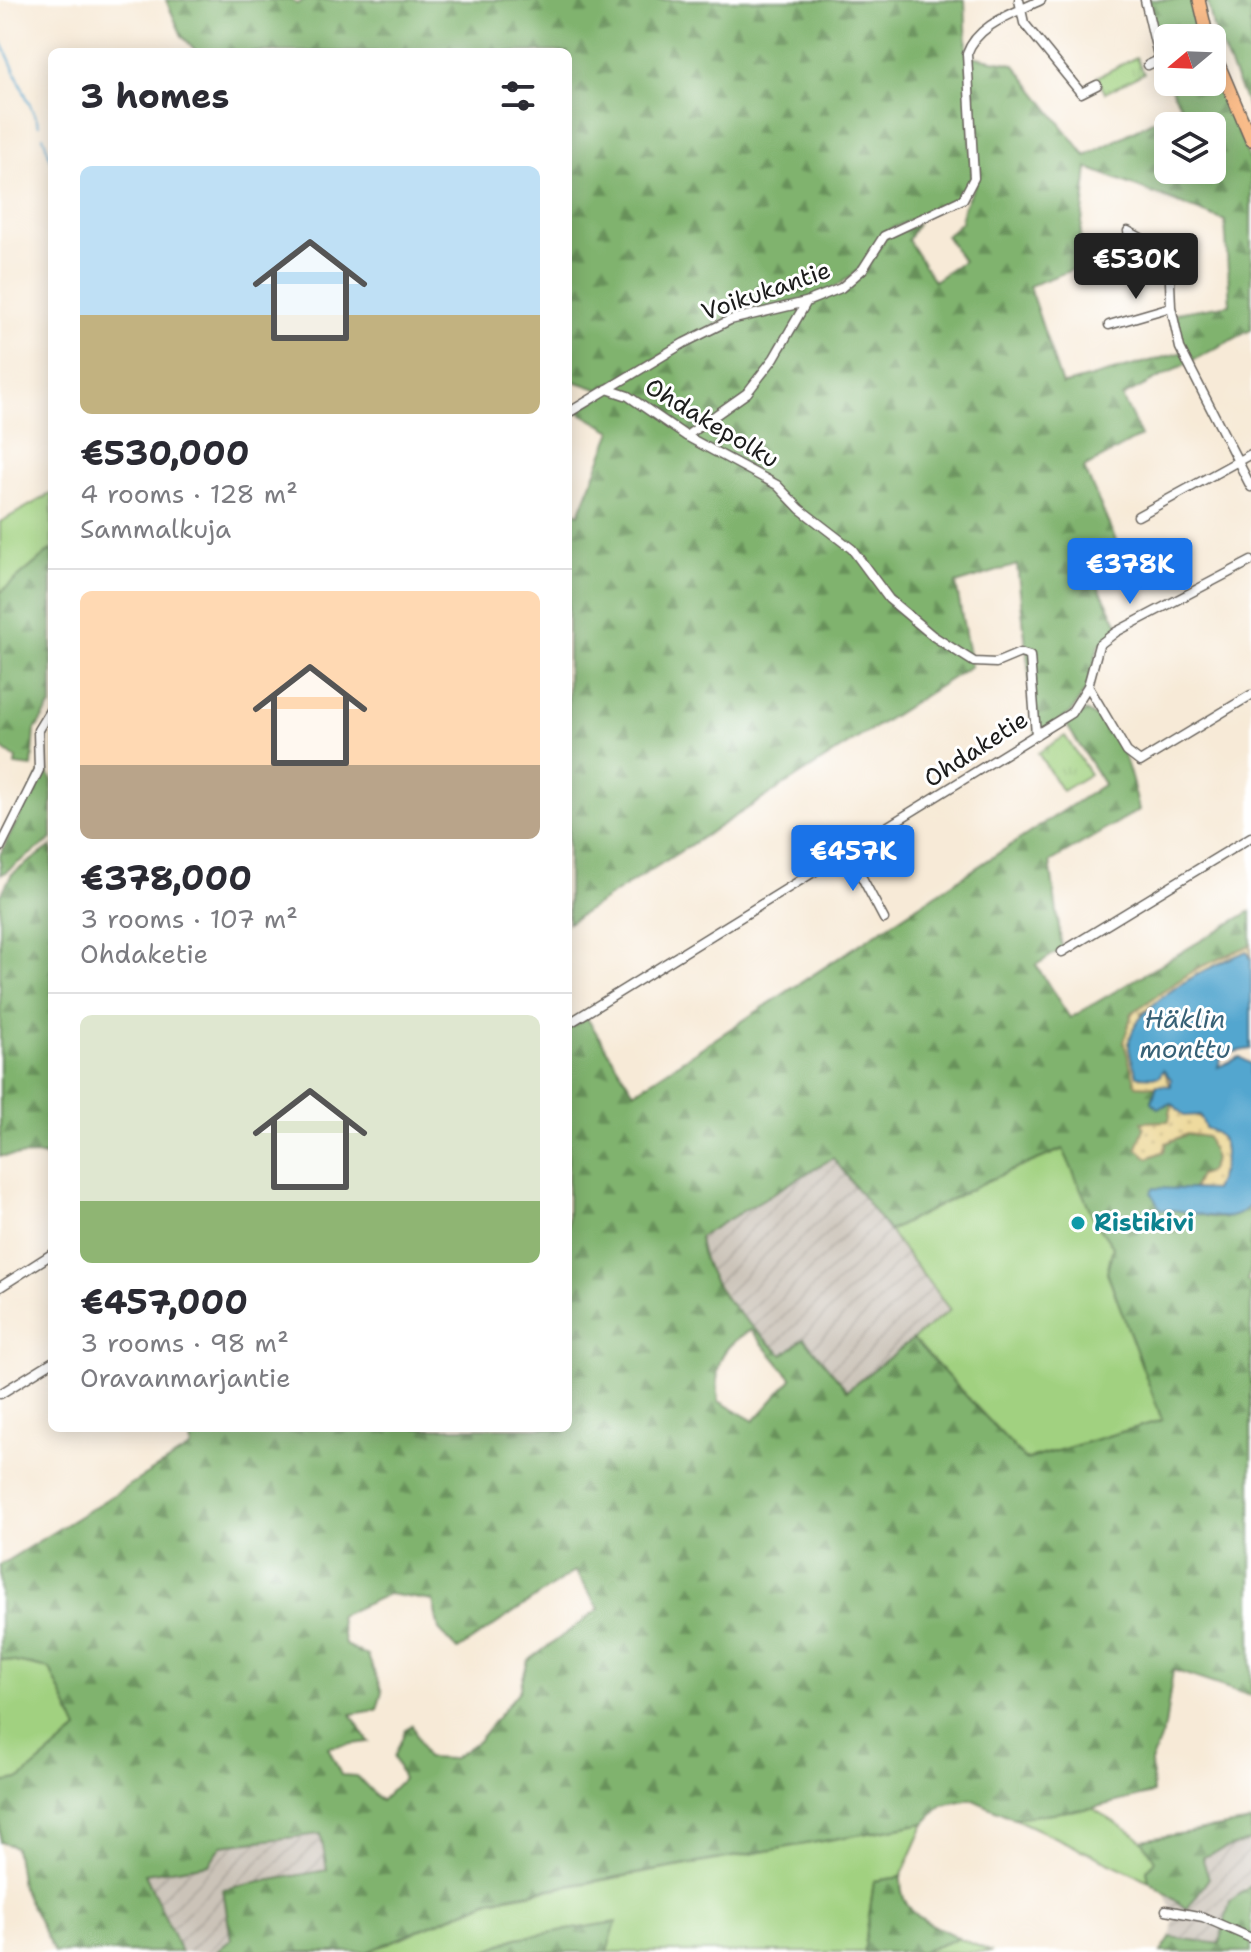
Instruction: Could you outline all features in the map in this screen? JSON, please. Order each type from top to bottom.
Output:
[{"type":"main road","points":[[1199,0],[1205,24]]},
{"type":"main road","points":[[1226,81],[1251,140]]},
{"type":"street","points":[[1019,0],[1024,23],[1081,93],[1097,85]]},
{"type":"street","name":"Voikukantie","points":[[572,411],[684,343],[730,320],[806,302],[855,278],[884,236],[897,227],[949,208],[972,188],[967,54],[976,36],[1041,0]]},
{"type":"street","points":[[1145,0],[1159,60],[1148,65]]},
{"type":"street","points":[[1128,231],[1162,249],[1169,258],[1171,307],[1184,359],[1251,487]]},
{"type":"street","points":[[686,436],[747,393],[774,358],[806,302]]},
{"type":"street","points":[[1109,325],[1171,307]]},
{"type":"street","name":"Ohdakepolku","points":[[607,389],[628,396],[686,436],[777,485],[800,509],[852,549],[889,599],[933,636],[974,662],[996,663],[1020,653],[1030,656],[1036,735]]},
{"type":"street","points":[[1138,516],[1251,454]]},
{"type":"street","name":"Ohdaketie","points":[[572,1022],[1071,713],[1088,686],[1099,645],[1116,632],[1251,561]]},
{"type":"street","points":[[1088,686],[1127,752],[1140,762],[1251,695]]},
{"type":"street","points":[[0,848],[39,770],[38,730],[48,714]]},
{"type":"street","points":[[1062,952],[1251,837]]},
{"type":"street","points":[[849,853],[884,919]]},
{"type":"street","points":[[0,1287],[48,1257]]},
{"type":"street","points":[[0,1394],[48,1364]]},
{"type":"street","points":[[1166,1910],[1203,1917],[1251,1938]]},
{"type":"shaded area","points":[[834,1158],[950,1311],[847,1391],[804,1339],[783,1355],[743,1319],[701,1261],[699,1237]]},
{"type":"shaded area","points":[[321,1834],[327,1870],[223,1890],[231,1939],[216,1952],[181,1952],[144,1874],[209,1864],[222,1845]]},
{"type":"shaded area","points":[[1251,1840],[1251,1886],[1245,1887],[1219,1944],[1171,1937],[1174,1916],[1165,1895],[1187,1909],[1202,1857]]},
{"type":"green space","points":[[166,0],[291,0],[297,4],[304,0],[965,0],[972,176],[961,197],[882,233],[861,268],[839,285],[817,296],[729,317],[600,390],[572,380],[572,48],[193,48],[182,36]]},
{"type":"green space","points":[[1147,0],[1192,0],[1198,24],[1154,24],[1154,36]]},
{"type":"green space","points":[[1207,0],[1251,0],[1251,114],[1226,57],[1226,24],[1212,24]]},
{"type":"green space","points":[[970,56],[1014,64],[1086,156],[1154,120],[1154,184],[1226,184],[1226,112],[1170,112],[1181,106],[1175,96],[1224,96],[1251,163],[1251,330],[1122,397],[1141,436],[1084,468],[1122,554],[1091,572],[1121,630],[1099,645],[1088,686],[1071,713],[1036,735],[1017,565],[956,584],[971,666],[572,920],[572,511],[579,514],[612,431],[577,411],[684,345],[731,323],[819,301],[842,290],[865,271],[886,237],[917,224],[908,240],[934,281],[963,261],[946,236],[961,222],[963,208],[977,177]],"holes":[[[1088,168],[1225,221],[1230,304],[1175,313],[1183,352],[1062,385],[1029,286],[1077,268]]]},
{"type":"green space","points":[[1136,57],[1144,73],[1105,93],[1097,77]]},
{"type":"green space","points":[[48,495],[48,552],[0,593],[0,522]]},
{"type":"green space","points":[[48,552],[48,710],[35,730],[32,767],[15,765],[16,759],[0,747],[0,593]]},
{"type":"green space","points":[[1086,711],[1099,720],[1117,741],[1139,810],[1050,862],[1062,949],[1036,965],[1070,1018],[1251,911],[1251,945],[1196,969],[1132,1013],[1124,1042],[1136,1084],[1157,1085],[1152,1101],[1172,1103],[1166,1143],[1187,1134],[1208,1137],[1215,1159],[1209,1172],[1199,1175],[1193,1189],[1153,1189],[1189,1210],[1217,1218],[1241,1213],[1251,1203],[1251,1268],[1247,1281],[1251,1283],[1251,1696],[1173,1670],[1165,1727],[1151,1763],[1153,1793],[1092,1808],[1013,1818],[971,1799],[942,1805],[925,1823],[492,1899],[367,1952],[216,1952],[231,1939],[223,1889],[327,1870],[321,1834],[222,1845],[209,1864],[145,1874],[181,1952],[54,1952],[21,1886],[15,1847],[0,1842],[0,1783],[19,1780],[78,1730],[50,1669],[0,1659],[0,1565],[191,1447],[189,1432],[572,1432],[572,1027],[587,1018],[634,1092],[1104,784],[1066,724]],"holes":[[[1063,1149],[1095,1221],[1113,1247],[1107,1272],[1162,1420],[1026,1460],[913,1339],[847,1390],[804,1338],[783,1355],[755,1330],[718,1287],[709,1272],[699,1237],[833,1158],[889,1231],[989,1180]],[[751,1330],[792,1379],[754,1421],[719,1401],[717,1378],[725,1351]],[[575,1571],[599,1609],[528,1661],[519,1691],[478,1741],[452,1759],[426,1758],[412,1725],[405,1731],[394,1757],[403,1779],[381,1801],[357,1776],[341,1775],[328,1747],[369,1742],[351,1714],[377,1710],[382,1692],[368,1656],[345,1645],[339,1616],[388,1594],[433,1601],[439,1630],[458,1650]]]},
{"type":"green space","points":[[1065,736],[1090,774],[1062,791],[1038,753]]},
{"type":"green space","points":[[41,773],[48,773],[48,842],[1,875],[0,855]]},
{"type":"green space","points":[[48,849],[48,1162],[44,1155],[0,1156],[0,896],[12,874]]},
{"type":"green space","points":[[1064,1149],[1095,1221],[1113,1247],[1107,1272],[1162,1420],[1026,1460],[913,1339],[950,1310],[889,1231],[989,1180]]},
{"type":"green space","points":[[0,1659],[50,1669],[78,1730],[19,1780],[0,1783]]},
{"type":"green space","points":[[1092,1808],[1151,1848],[1155,1860],[1147,1870],[1149,1881],[1013,1818]]},
{"type":"green space","points":[[1251,1822],[1251,1840],[1202,1857],[1209,1878],[1187,1909],[1149,1881],[1147,1870],[1155,1860],[1142,1840]]},
{"type":"green space","points":[[925,1823],[901,1877],[874,1881],[864,1952],[607,1952],[615,1923],[517,1938],[482,1952],[367,1952],[491,1900]]},
{"type":"green space","points":[[901,1877],[905,1901],[911,1909],[927,1922],[959,1938],[921,1952],[864,1952],[874,1881]]},
{"type":"green space","points":[[1251,1886],[1251,1952],[1161,1952],[1171,1937],[1219,1944],[1230,1901]]},
{"type":"green space","points":[[616,1922],[607,1952],[482,1952],[517,1938]]},
{"type":"green space","points":[[959,1938],[992,1952],[921,1952]]},
{"type":"sand","points":[[1251,945],[1251,959],[1247,952],[1186,982],[1141,1014],[1171,1087],[1136,1085],[1124,1042],[1132,1013],[1196,969]]},
{"type":"sand","points":[[1172,1103],[1200,1117],[1222,1140],[1226,1160],[1214,1191],[1193,1189],[1199,1175],[1209,1172],[1215,1159],[1207,1137],[1187,1134],[1166,1143],[1164,1151],[1148,1158],[1137,1148],[1144,1128],[1142,1122],[1169,1121]]},
{"type":"water","name":"Häklin monttu","points":[[1247,951],[1251,959],[1251,1049],[1222,1054],[1218,1067],[1240,1057],[1251,1064],[1251,1203],[1243,1212],[1222,1217],[1161,1210],[1151,1193],[1153,1188],[1214,1190],[1224,1164],[1224,1146],[1215,1132],[1205,1128],[1200,1115],[1184,1116],[1172,1103],[1158,1108],[1152,1102],[1157,1085],[1171,1086],[1171,1079],[1163,1070],[1159,1077],[1137,1076],[1129,1050],[1133,1030],[1143,1015],[1176,988]]},
{"type":"waterway","points":[[0,38],[39,125]]},
{"type":"waterway","points":[[43,136],[48,151]]},
{"type":"place","name":"Ristikivi","points":[[1078,1223]]}]
